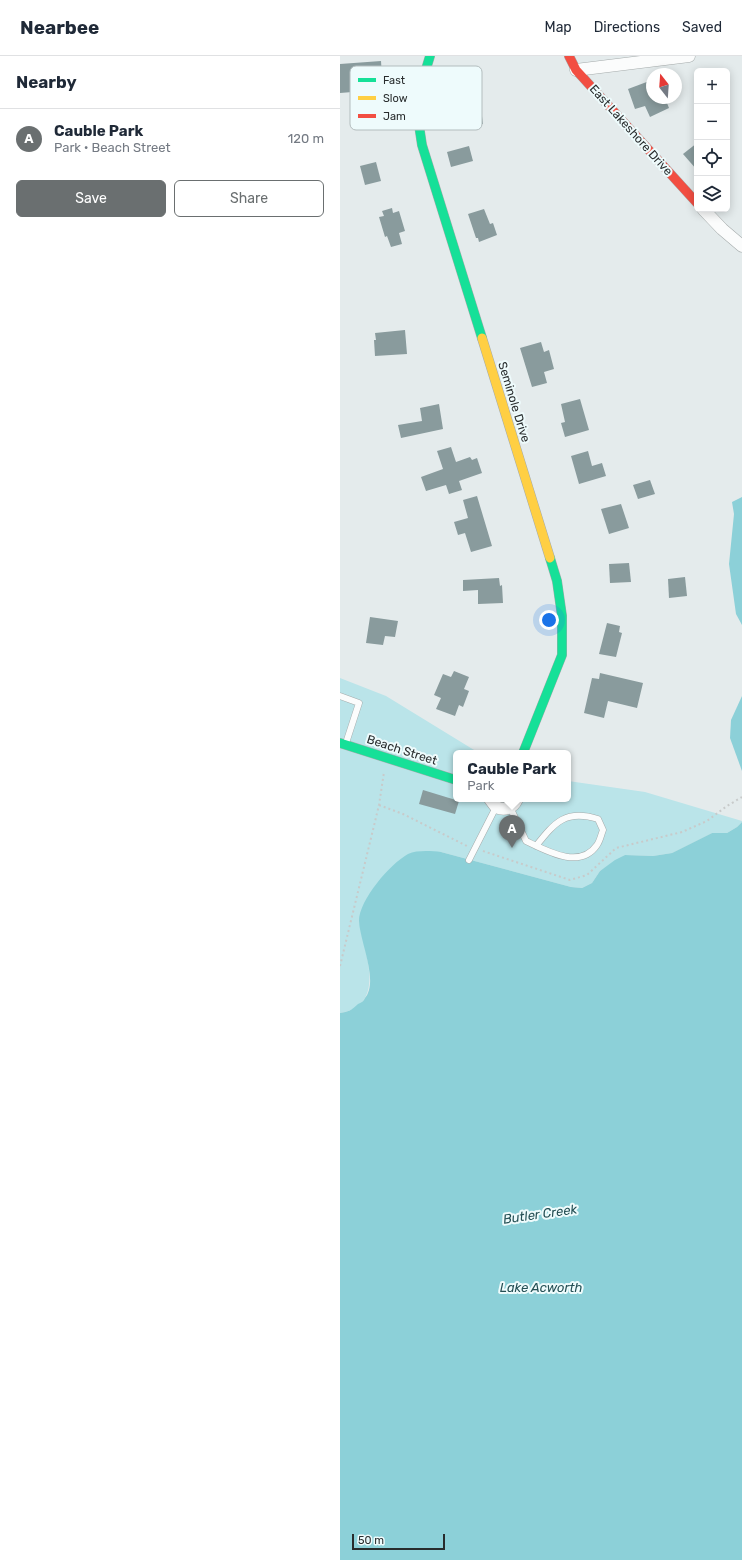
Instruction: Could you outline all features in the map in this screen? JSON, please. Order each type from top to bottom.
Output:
[{"type":"street","name":"Seminole Drive","points":[[427,66],[430,56]]},
{"type":"street","name":"East Lakeshore Drive","points":[[568,56],[576,70],[694,199]]},
{"type":"street","points":[[576,70],[689,56]]},
{"type":"street","name":"Seminole Drive","points":[[420,130],[422,145],[557,581],[562,616],[562,655],[524,750]]},
{"type":"street","points":[[706,212],[722,230],[742,246]]},
{"type":"street","name":"Beach Street","points":[[343,743],[453,779]]},
{"type":"street","points":[[493,803],[506,809],[514,803]]},
{"type":"lane","points":[[340,696],[358,703],[343,743]]},
{"type":"lane","points":[[469,860],[493,803]]},
{"type":"lane","points":[[514,803],[526,841],[536,846],[570,858],[585,856],[597,845],[603,830],[598,819],[585,815],[568,816],[550,829],[536,846]]},
{"type":"path","points":[[340,966],[379,805],[385,758]]},
{"type":"path","points":[[379,805],[404,814],[466,845],[570,880],[587,875],[616,848],[682,832],[707,821],[741,797]]},
{"type":"shaded area","points":[[340,678],[386,696],[474,750],[453,750],[453,802],[571,802],[571,781],[645,792],[742,821],[737,827],[727,833],[712,833],[672,853],[653,856],[625,855],[600,871],[592,883],[582,888],[571,887],[441,852],[359,920],[368,961],[368,988],[364,1000],[355,1008],[340,1013]]},
{"type":"water","points":[[742,497],[742,625],[736,614],[729,564],[734,514],[732,502]]},
{"type":"water","points":[[742,696],[742,771],[730,738],[731,720]]},
{"type":"water","name":"Lake Acworth","points":[[742,822],[742,1560],[340,1560],[340,1013],[354,1008],[362,1002],[369,991],[370,972],[359,921],[364,903],[377,883],[393,866],[408,854],[416,852],[441,852],[571,887],[582,888],[592,883],[600,871],[625,855],[653,856],[672,853],[712,833],[727,833]]},
{"type":"building","points":[[381,61],[381,66],[350,66],[350,92],[340,93],[340,64]]},
{"type":"building","points":[[646,82],[646,104],[667,104],[669,108],[650,117],[645,106],[635,109],[628,89]]},
{"type":"building","points":[[694,145],[694,167],[683,154]]},
{"type":"building","points":[[469,146],[473,161],[451,167],[447,152]]},
{"type":"building","points":[[376,162],[381,181],[365,185],[360,166]]},
{"type":"building","points":[[392,208],[393,213],[399,211],[405,231],[399,233],[402,244],[391,247],[387,236],[385,237],[379,217],[384,216],[382,211]]},
{"type":"building","points":[[484,209],[490,224],[493,223],[497,235],[479,242],[478,238],[476,238],[468,214]]},
{"type":"building","points":[[405,330],[407,354],[375,356],[375,333]]},
{"type":"building","points":[[541,342],[544,352],[549,350],[554,369],[544,372],[547,383],[532,387],[520,348]]},
{"type":"building","points":[[580,399],[589,430],[565,437],[561,423],[565,422],[561,404]]},
{"type":"building","points":[[439,404],[443,429],[401,438],[398,425],[422,421],[420,408]]},
{"type":"building","points":[[451,447],[456,462],[470,457],[472,460],[477,458],[482,473],[459,481],[462,490],[449,494],[446,485],[426,491],[421,477],[443,469],[437,451]]},
{"type":"building","points":[[588,451],[592,466],[602,463],[606,476],[579,484],[571,456]]},
{"type":"building","points":[[650,480],[655,494],[638,499],[633,485]]},
{"type":"building","points":[[477,496],[492,546],[471,552],[465,533],[458,535],[454,522],[468,518],[463,500]]},
{"type":"building","points":[[621,504],[629,528],[609,534],[601,509]]},
{"type":"building","points":[[629,563],[631,582],[610,583],[609,564]]},
{"type":"building","points":[[685,577],[687,596],[669,598],[668,579]]},
{"type":"building","points":[[499,578],[500,586],[502,585],[503,603],[478,604],[478,590],[463,591],[463,580]]},
{"type":"building","points":[[370,617],[398,621],[395,637],[385,636],[383,645],[366,643]]},
{"type":"building","points":[[607,623],[620,626],[619,632],[622,633],[616,657],[599,654]]},
{"type":"building","points":[[454,671],[469,677],[464,689],[469,691],[463,707],[459,705],[455,716],[436,709],[441,698],[434,695],[443,674],[451,677]]},
{"type":"building","points":[[600,673],[643,683],[637,708],[608,701],[604,718],[584,713],[592,678],[599,679]]},
{"type":"building","points":[[423,790],[453,799],[453,802],[459,802],[455,814],[419,804]]},
{"type":"traffic: fast","points":[[427,66],[430,56]]},
{"type":"traffic: fast","points":[[420,130],[422,145],[482,338]]},
{"type":"traffic: fast","points":[[524,750],[562,655],[562,616],[557,581],[550,558]]},
{"type":"traffic: fast","points":[[340,743],[453,779]]},
{"type":"traffic: slow","points":[[482,338],[550,558]]},
{"type":"traffic: jam","points":[[569,56],[576,70],[694,200]]},
{"type":"place","name":"Cauble Park","points":[[512,848]]},
{"type":"water label","name":"Butler Creek","points":[[540,1214]]}]
